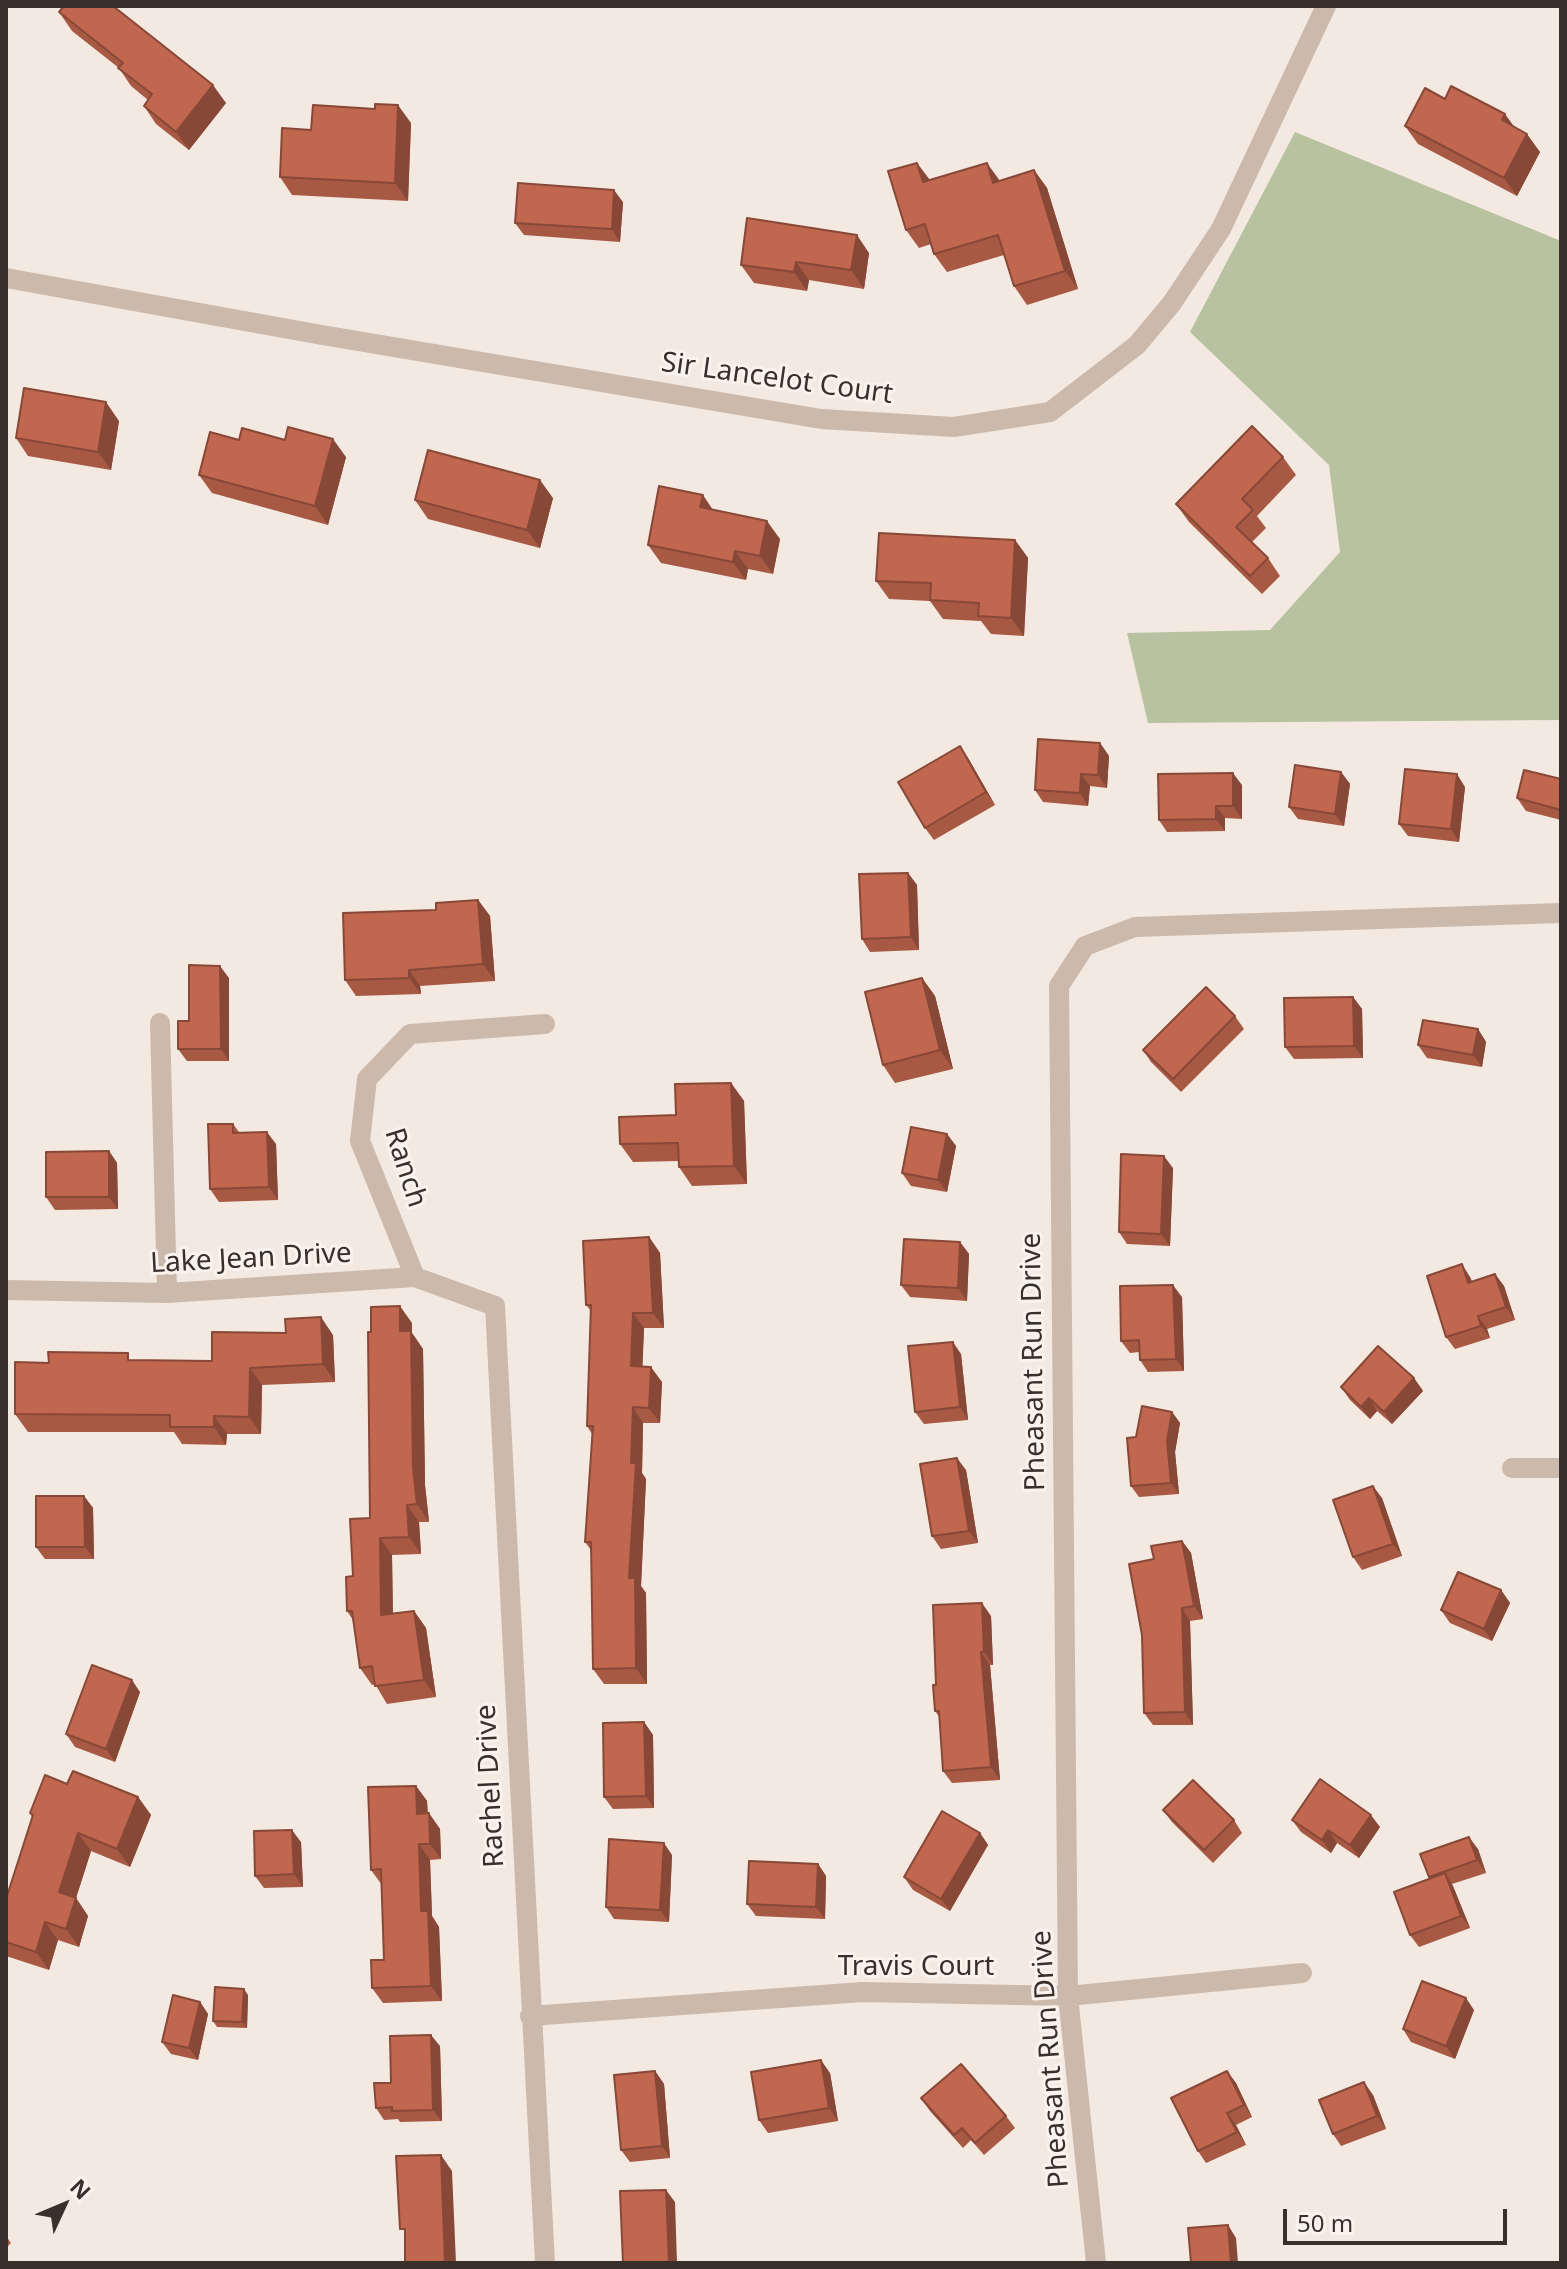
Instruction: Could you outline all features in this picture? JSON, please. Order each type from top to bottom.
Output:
[{"type":"street","name":"Sir Lancelot Court","points":[[6,278],[821,419],[954,427],[1050,412],[1137,345],[1172,303],[1221,229],[1326,6]]},
{"type":"street","name":"Pheasant Run Drive","points":[[1096,2263],[1068,1996],[1059,986],[1085,946],[1135,927],[1561,913]]},
{"type":"street","points":[[160,1023],[167,1293]]},
{"type":"street","name":"Ranch","points":[[415,1277],[360,1141],[367,1079],[410,1034],[545,1024]]},
{"type":"street","name":"Lake Jean Drive","points":[[6,1290],[167,1293],[415,1277],[495,1306]]},
{"type":"street","name":"Rachel Drive","points":[[495,1306],[545,2263]]},
{"type":"street","points":[[1512,1468],[1561,1468]]},
{"type":"street","name":"Travis Court","points":[[530,2016],[863,1992],[1068,1996],[1302,1973]]},
{"type":"green space","points":[[1295,132],[1561,241],[1561,720],[1148,723],[1127,633],[1270,630],[1340,552],[1329,465],[1190,332]]},
{"type":"building","points":[[64,6],[113,6],[213,85],[176,132],[144,106],[152,94],[118,68],[123,63],[59,12]]},
{"type":"building","points":[[1451,86],[1505,114],[1502,120],[1527,134],[1504,178],[1405,126],[1425,88],[1445,99]]},
{"type":"building","points":[[375,104],[398,105],[395,183],[280,177],[282,128],[311,130],[313,105],[375,109]]},
{"type":"building","points":[[917,163],[923,182],[987,163],[993,183],[1034,170],[1065,271],[1014,286],[998,235],[934,254],[925,224],[906,230],[888,171]]},
{"type":"building","points":[[518,183],[614,190],[612,229],[515,223]]},
{"type":"building","points":[[747,218],[857,235],[851,270],[796,262],[794,272],[741,265]]},
{"type":"building","points":[[24,388],[106,402],[98,452],[16,438]]},
{"type":"building","points":[[1252,426],[1283,457],[1242,499],[1253,510],[1236,527],[1268,558],[1250,576],[1176,504]]},
{"type":"building","points":[[288,427],[333,439],[315,506],[199,475],[210,432],[239,440],[242,428],[285,440]]},
{"type":"building","points":[[428,450],[540,480],[527,530],[415,500]]},
{"type":"building","points":[[659,486],[703,495],[700,507],[767,521],[760,556],[735,551],[733,562],[648,545]]},
{"type":"building","points":[[879,533],[1015,540],[1011,618],[978,616],[979,603],[930,600],[931,583],[876,581]]},
{"type":"building","points":[[1038,739],[1100,743],[1098,775],[1081,774],[1080,793],[1035,790]]},
{"type":"building","points":[[960,746],[986,792],[925,828],[898,782]]},
{"type":"building","points":[[1295,765],[1341,772],[1335,814],[1289,807]]},
{"type":"building","points":[[1405,769],[1457,774],[1451,829],[1399,824]]},
{"type":"building","points":[[1524,770],[1561,779],[1561,810],[1517,798]]},
{"type":"building","points":[[1233,773],[1233,806],[1216,806],[1216,819],[1159,820],[1158,774]]},
{"type":"building","points":[[908,873],[911,937],[862,939],[859,874]]},
{"type":"building","points":[[478,900],[483,964],[409,970],[409,978],[345,980],[343,913],[436,910],[436,903]]},
{"type":"building","points":[[189,965],[220,966],[221,1049],[178,1049],[178,1021],[189,1021]]},
{"type":"building","points":[[922,978],[940,1050],[883,1065],[865,992]]},
{"type":"building","points":[[1206,987],[1235,1016],[1173,1079],[1143,1050]]},
{"type":"building","points":[[1353,997],[1354,1046],[1285,1047],[1284,998]]},
{"type":"building","points":[[1423,1020],[1478,1029],[1473,1055],[1418,1045]]},
{"type":"building","points":[[731,1083],[734,1166],[679,1167],[678,1143],[620,1144],[619,1117],[676,1115],[675,1084]]},
{"type":"building","points":[[208,1124],[233,1124],[233,1133],[267,1132],[269,1187],[210,1189]]},
{"type":"building","points":[[911,1127],[947,1134],[938,1180],[902,1173]]},
{"type":"building","points":[[109,1151],[109,1197],[46,1197],[46,1152]]},
{"type":"building","points":[[1121,1154],[1164,1156],[1161,1234],[1119,1232]]},
{"type":"building","points":[[649,1237],[653,1313],[633,1313],[631,1366],[651,1367],[649,1408],[633,1407],[631,1463],[636,1463],[629,1578],[635,1578],[636,1668],[593,1669],[591,1542],[585,1542],[593,1426],[587,1426],[591,1305],[586,1305],[583,1241]]},
{"type":"building","points":[[904,1239],[960,1242],[958,1288],[901,1285]]},
{"type":"building","points":[[1462,1264],[1468,1283],[1495,1274],[1506,1307],[1478,1316],[1481,1326],[1446,1337],[1427,1276]]},
{"type":"building","points":[[1173,1285],[1176,1359],[1140,1360],[1139,1340],[1121,1341],[1120,1286]]},
{"type":"building","points":[[400,1306],[400,1331],[411,1331],[413,1468],[417,1504],[407,1505],[409,1537],[380,1538],[381,1615],[414,1611],[424,1680],[375,1686],[372,1666],[360,1668],[352,1611],[347,1611],[346,1577],[353,1576],[350,1519],[370,1518],[368,1332],[371,1332],[371,1307]]},
{"type":"building","points":[[321,1317],[323,1364],[250,1368],[249,1417],[214,1416],[214,1427],[170,1427],[170,1415],[15,1414],[15,1362],[49,1363],[48,1352],[128,1353],[128,1360],[212,1361],[212,1332],[286,1333],[285,1319]]},
{"type":"building","points":[[953,1342],[960,1407],[915,1412],[908,1346]]},
{"type":"building","points":[[1378,1346],[1414,1378],[1384,1412],[1369,1398],[1361,1407],[1341,1387]]},
{"type":"building","points":[[1142,1406],[1172,1412],[1167,1441],[1171,1483],[1131,1486],[1127,1438],[1136,1437]]},
{"type":"building","points":[[957,1458],[969,1531],[932,1536],[920,1464]]},
{"type":"building","points":[[1373,1486],[1393,1544],[1353,1557],[1333,1500]]},
{"type":"building","points":[[36,1496],[84,1496],[85,1547],[36,1547]]},
{"type":"building","points":[[1182,1541],[1194,1606],[1182,1608],[1185,1712],[1144,1713],[1142,1635],[1129,1564],[1154,1559],[1151,1546]]},
{"type":"building","points":[[1458,1572],[1501,1590],[1484,1629],[1441,1610]]},
{"type":"building","points":[[982,1603],[984,1652],[981,1652],[991,1767],[943,1771],[939,1711],[935,1711],[933,1685],[936,1685],[933,1605]]},
{"type":"building","points":[[92,1665],[132,1680],[106,1749],[66,1734]]},
{"type":"building","points":[[644,1722],[646,1796],[604,1797],[603,1723]]},
{"type":"building","points":[[73,1771],[138,1797],[117,1849],[78,1833],[59,1892],[76,1898],[66,1929],[45,1922],[36,1952],[6,1942],[6,1899],[33,1815],[30,1813],[45,1775],[67,1784]]},
{"type":"building","points":[[1320,1779],[1371,1815],[1350,1845],[1328,1830],[1322,1840],[1292,1820]]},
{"type":"building","points":[[1193,1780],[1234,1820],[1204,1850],[1163,1810]]},
{"type":"building","points":[[416,1786],[417,1814],[429,1813],[430,1844],[419,1844],[421,1911],[428,1911],[431,1986],[372,1988],[371,1960],[384,1960],[381,1869],[371,1870],[368,1787]]},
{"type":"building","points":[[942,1811],[980,1833],[941,1899],[904,1877]]},
{"type":"building","points":[[292,1830],[294,1874],[255,1876],[254,1831]]},
{"type":"building","points":[[1469,1837],[1477,1860],[1429,1877],[1420,1854]]},
{"type":"building","points":[[609,1839],[664,1843],[660,1910],[606,1907]]},
{"type":"building","points":[[749,1861],[818,1864],[816,1907],[747,1904]]},
{"type":"building","points":[[1445,1873],[1461,1916],[1410,1935],[1394,1892]]},
{"type":"building","points":[[1422,1981],[1466,1998],[1446,2046],[1403,2029]]},
{"type":"building","points":[[215,1987],[244,1989],[242,2022],[213,2021]]},
{"type":"building","points":[[173,1995],[200,2002],[189,2048],[162,2042]]},
{"type":"building","points":[[431,2035],[433,2110],[392,2111],[392,2107],[376,2108],[374,2083],[391,2083],[390,2036]]},
{"type":"building","points":[[821,2060],[829,2108],[759,2120],[751,2072]]},
{"type":"building","points":[[961,2064],[1006,2116],[975,2143],[962,2128],[954,2135],[921,2098]]},
{"type":"building","points":[[655,2071],[662,2146],[621,2150],[614,2075]]},
{"type":"building","points":[[1227,2071],[1244,2105],[1227,2113],[1237,2132],[1198,2151],[1171,2098]]},
{"type":"building","points":[[1364,2082],[1377,2116],[1333,2134],[1319,2100]]},
{"type":"building","points":[[441,2155],[445,2263],[405,2263],[405,2229],[400,2229],[396,2156]]},
{"type":"building","points":[[666,2190],[669,2262],[623,2263],[620,2191]]},
{"type":"building","points":[[1228,2225],[1231,2263],[1191,2263],[1188,2228]]}]
